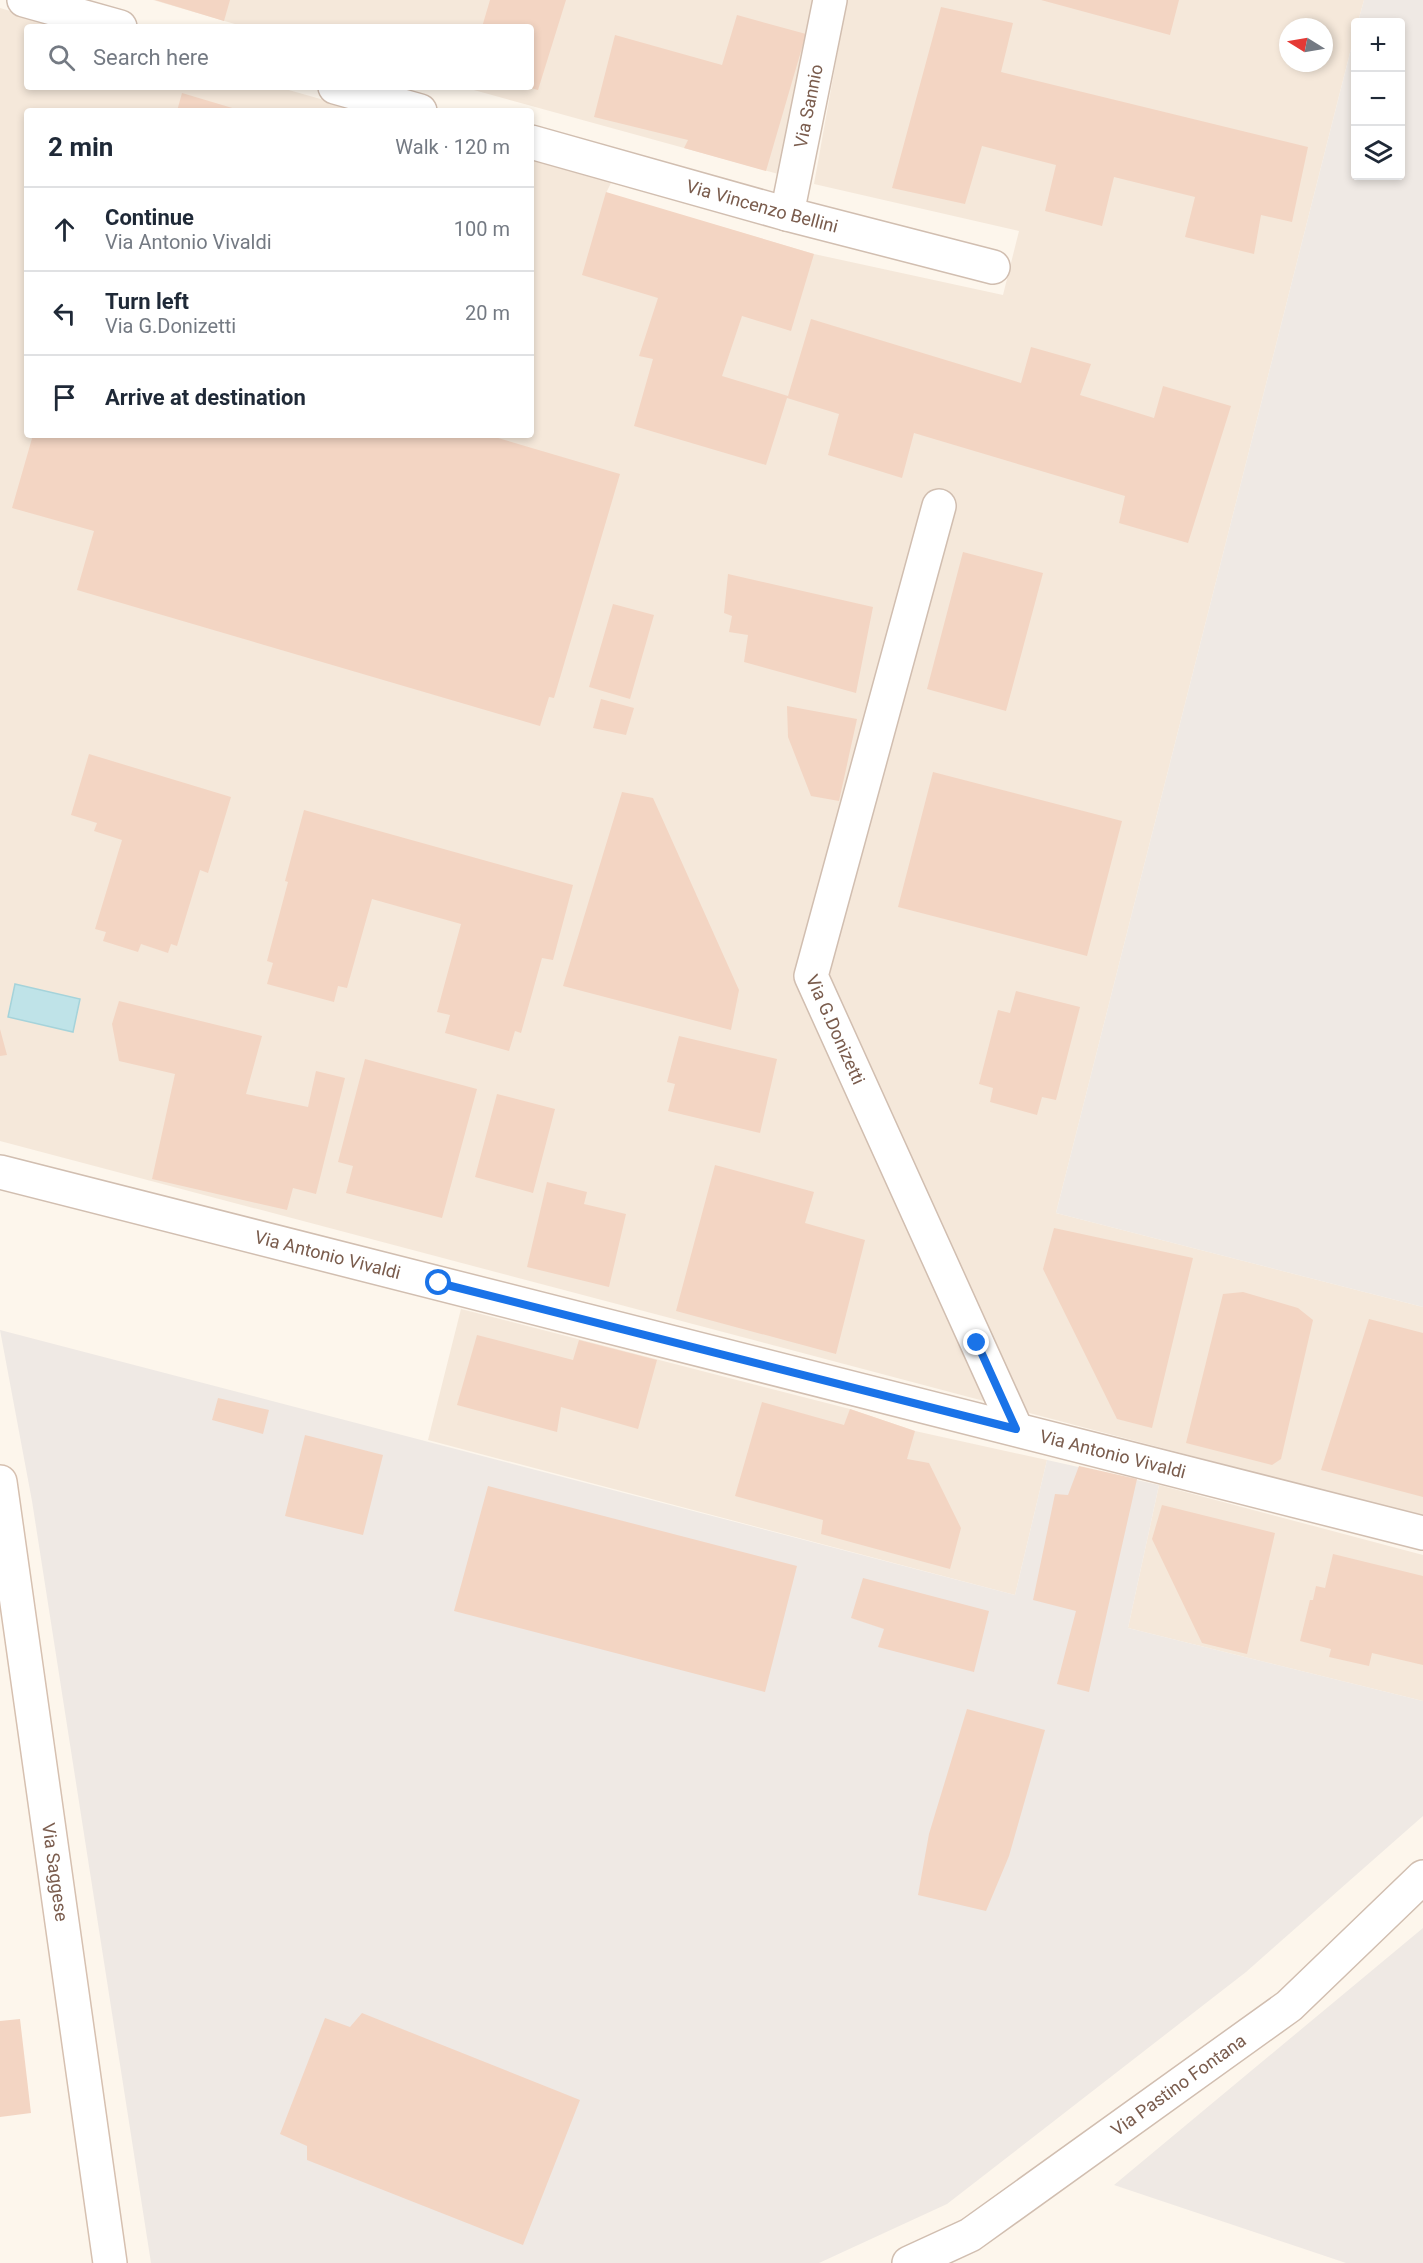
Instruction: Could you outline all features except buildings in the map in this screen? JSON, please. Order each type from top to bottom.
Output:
[{"type":"street","points":[[24,0],[109,24]]},
{"type":"street","name":"Via Sannio","points":[[787,214],[830,0]]},
{"type":"street","points":[[346,90],[409,108]]},
{"type":"street","name":"Via Vincenzo Bellini","points":[[534,143],[787,214],[993,267]]},
{"type":"street","name":"Via G.Donizetti","points":[[939,506],[811,976],[1016,1429]]},
{"type":"street","name":"Via Antonio Vivaldi","points":[[0,1172],[1423,1533]]},
{"type":"street","name":"Via Saggese","points":[[0,1482],[110,2263]]},
{"type":"street","name":"Via Pastino Fontana","points":[[909,2263],[970,2235],[1289,2006],[1423,1876]]},
{"type":"shaded area","points":[[153,0],[832,0],[800,180],[474,90],[534,90],[534,24],[235,24]]},
{"type":"shaded area","points":[[847,0],[1364,0],[1359,18],[1351,18],[1351,49],[1056,1213],[1423,1307],[1423,1517],[0,1141],[0,8],[56,24],[24,24],[24,90],[289,90],[352,108],[24,108],[24,438],[534,438],[534,160],[612,181],[606,193],[814,254],[1003,295],[1019,231],[814,184]]},
{"type":"shaded area","points":[[1364,0],[1423,0],[1423,1307],[1056,1213],[1351,49],[1351,180],[1405,180],[1405,18],[1359,18]]},
{"type":"shaded area","points":[[461,1309],[850,1409],[915,1431],[1047,1460],[1015,1595],[428,1440]]},
{"type":"shaded area","points":[[0,1330],[1015,1595],[1047,1460],[1159,1485],[1128,1628],[1423,1701],[1423,1816],[1246,1972],[947,2204],[819,2263],[151,2263],[32,1501]]},
{"type":"shaded area","points":[[1159,1485],[1423,1555],[1423,1701],[1128,1628]]},
{"type":"shaded area","points":[[1423,1928],[1423,2263],[1346,2263],[1114,2185]]},
{"type":"water","points":[[15,984],[80,999],[73,1032],[8,1017]]},
{"type":"route","points":[[439,1283],[1016,1429],[977,1343]]}]
